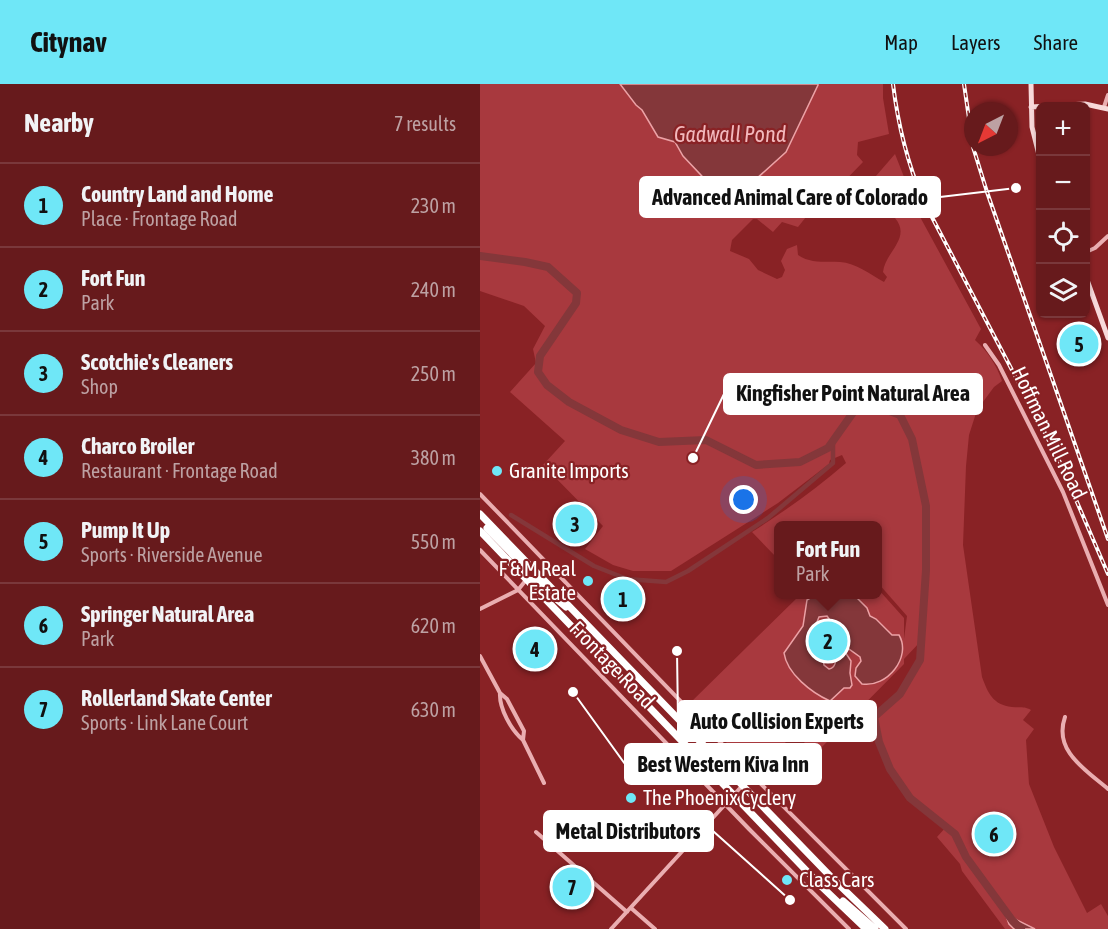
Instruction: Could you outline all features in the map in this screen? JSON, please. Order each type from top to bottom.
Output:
[{"type":"highway","points":[[480,514],[742,786],[885,929]]},
{"type":"highway","points":[[480,520],[519,561],[527,580]]},
{"type":"highway","points":[[480,531],[866,929]]},
{"type":"highway","points":[[527,580],[535,581],[584,621]]},
{"type":"highway","points":[[813,876],[875,929]]},
{"type":"main road","points":[[1032,84],[1032,127],[1040,156]]},
{"type":"main road","points":[[1031,107],[1085,104],[1106,108]]},
{"type":"main road","points":[[1090,288],[1108,338]]},
{"type":"street","points":[[1106,108],[1108,95]]},
{"type":"street","points":[[1090,250],[1108,236]]},
{"type":"street","name":"Hoffman Mill Road","points":[[985,345],[999,364],[1063,492],[1108,605]]},
{"type":"street","name":"Frontage Road","points":[[480,494],[752,776],[906,929]]},
{"type":"street","name":"Frontage Road","points":[[480,550],[849,929]]},
{"type":"street","points":[[539,574],[551,567]]},
{"type":"street","points":[[480,609],[518,590],[527,580]]},
{"type":"street","points":[[480,656],[524,731],[523,740]]},
{"type":"street","points":[[500,693],[499,702],[516,735],[523,740],[544,783]]},
{"type":"street","points":[[1065,717],[1062,739],[1068,754],[1108,789]]},
{"type":"street","points":[[611,929],[752,776]]},
{"type":"street","points":[[536,832],[627,912]]},
{"type":"street","points":[[631,908],[655,929]]},
{"type":"shaded area","points":[[480,84],[883,84],[889,134],[858,142],[857,155],[863,162],[830,196],[822,187],[813,192],[806,217],[798,227],[782,222],[773,232],[757,219],[753,219],[732,240],[730,251],[749,259],[758,270],[777,279],[782,277],[785,270],[781,261],[787,249],[797,245],[798,255],[803,258],[852,264],[884,282],[887,277],[883,272],[885,265],[901,232],[895,218],[900,212],[869,184],[895,154],[919,215],[981,329],[975,340],[991,359],[1002,381],[994,387],[977,410],[969,435],[966,466],[963,545],[982,677],[989,693],[1000,704],[1031,710],[1023,720],[1034,729],[1026,740],[1029,784],[1054,847],[1087,913],[1101,904],[1108,916],[1108,929],[1005,929],[962,871],[960,864],[937,837],[946,827],[922,809],[896,779],[882,749],[874,717],[900,694],[920,660],[921,641],[904,659],[904,664],[816,753],[794,733],[757,774],[689,704],[796,599],[882,599],[882,593],[904,618],[904,639],[907,616],[882,588],[882,521],[774,521],[774,555],[752,532],[800,499],[846,463],[842,455],[830,460],[829,464],[778,503],[671,571],[633,571],[613,565],[585,549],[603,526],[543,465],[565,441],[510,392],[536,363],[533,349],[545,326],[524,306],[480,291]]},
{"type":"water","name":"Gadwall Pond","points":[[620,84],[818,85],[786,152],[734,199],[718,193],[683,156],[675,142],[658,137],[642,110]]},
{"type":"water","points":[[809,599],[858,599],[867,608],[870,616],[892,635],[899,635],[902,644],[900,661],[888,676],[880,681],[862,684],[855,676],[856,668],[861,661],[860,657],[846,647],[843,649],[851,661],[852,685],[850,688],[844,688],[830,701],[801,682],[786,661],[784,653],[803,626]],"holes":[[[827,616],[830,620],[825,635],[836,654],[836,661],[829,669],[824,665],[817,622],[819,617]]]},
{"type":"water","points":[[1004,910],[1015,919],[1035,929],[1014,929],[1009,924]]},
{"type":"waterway","points":[[480,256],[548,267],[577,293],[576,303],[540,356],[538,372],[547,385],[569,402],[621,430],[659,442],[706,440],[756,465],[800,462],[828,448],[857,407],[877,406],[900,415],[912,439],[926,506],[926,570],[920,660],[900,694],[874,717],[879,742],[890,769],[910,798],[955,834],[966,857],[1021,929]]},
{"type":"waterway","points":[[511,515],[594,566],[627,579],[666,582],[688,571],[768,518],[833,463],[833,440]]},
{"type":"railway","points":[[893,84],[904,143],[923,200],[1058,458],[1108,574]]},
{"type":"railway","points":[[964,84],[967,102]]},
{"type":"railway","points":[[976,156],[1108,539]]},
{"type":"place","name":"Advanced Animal Care of Colorado","points":[[1016,188]]},
{"type":"place","name":"Pump It Up","points":[[1079,344]]},
{"type":"place","name":"Kingfisher Point Natural Area","points":[[693,458]]},
{"type":"place","name":"Granite Imports","points":[[497,471]]},
{"type":"place","name":"Scotchie's Cleaners","points":[[575,524]]},
{"type":"place","name":"F & M Real Estate","points":[[588,581]]},
{"type":"place","name":"Country Land and Home","points":[[623,599]]},
{"type":"place","name":"Fort Fun","points":[[828,641]]},
{"type":"place","name":"Charco Broiler","points":[[535,649]]},
{"type":"place","name":"Auto Collision Experts","points":[[677,651]]},
{"type":"place","name":"Best Western Kiva Inn","points":[[573,692]]},
{"type":"place","name":"The Phoenix Cyclery","points":[[631,798]]},
{"type":"place","name":"Springer Natural Area","points":[[994,834]]},
{"type":"place","name":"Class Cars","points":[[787,880]]},
{"type":"place","name":"Rollerland Skate Center","points":[[572,887]]},
{"type":"place","name":"Metal Distributors","points":[[790,900]]}]
